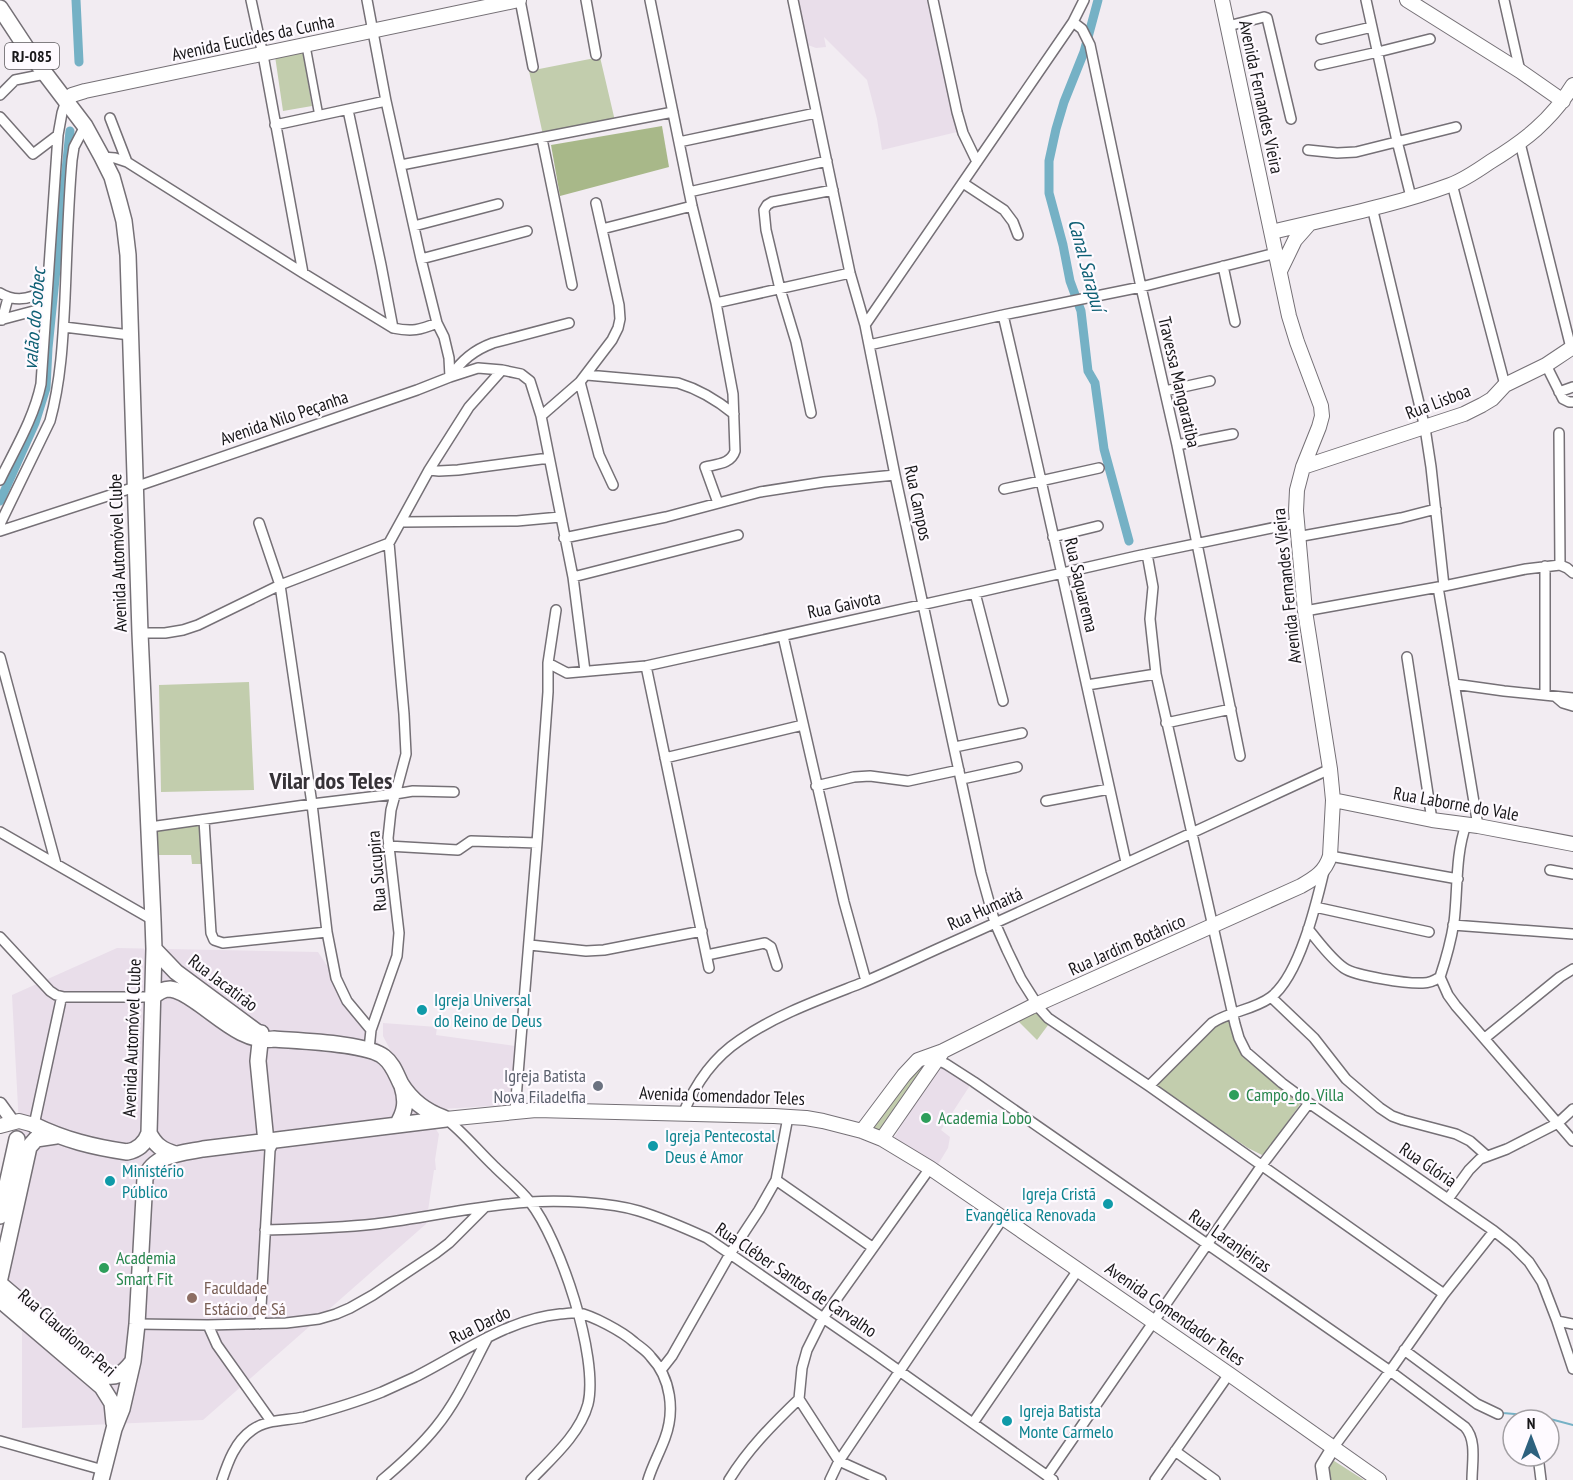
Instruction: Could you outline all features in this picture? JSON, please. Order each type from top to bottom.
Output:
[{"type":"main road","name":"Avenida Fernandes Vieira","points":[[1222,0],[1288,316],[1321,406],[1322,416],[1319,427],[1303,467],[1297,490],[1297,530],[1305,611],[1333,800],[1332,843],[1330,856],[1324,869]]},
{"type":"main road","points":[[1407,0],[1563,100]]},
{"type":"main road","name":"Avenida Euclides da Cunha","points":[[73,101],[263,55],[513,1]]},
{"type":"main road","name":"Avenida Automóvel Clube","points":[[0,8],[45,74],[73,101],[112,177],[124,221],[128,255],[140,633],[154,949],[149,1133]]},
{"type":"main road","points":[[1272,232],[1411,197],[1452,184],[1520,144],[1552,115],[1573,85]]},
{"type":"main road","points":[[1280,271],[1295,240],[1312,222]]},
{"type":"main road","name":"Rua Lisboa","points":[[1303,467],[1464,414],[1498,394],[1505,385],[1546,365],[1572,348]]},
{"type":"main road","name":"Rua Laborne do Vale","points":[[1333,800],[1432,820],[1573,844]]},
{"type":"main road","name":"Rua Jardim Botânico","points":[[862,1131],[903,1075],[918,1060],[937,1056],[1038,1004],[1301,886],[1317,877],[1324,869]]},
{"type":"main road","name":"Rua Jacatirão","points":[[154,949],[184,986],[237,1030],[266,1038],[369,1049]]},
{"type":"main road","name":"Rua Jacatirão","points":[[153,997],[167,989],[184,986]]},
{"type":"main road","points":[[266,1038],[265,1064],[270,1144]]},
{"type":"main road","points":[[369,1049],[386,1058],[402,1086],[404,1111],[397,1125]]},
{"type":"main road","name":"Rua Jardim Botânico","points":[[882,1139],[937,1056]]},
{"type":"main road","points":[[402,1086],[428,1111],[446,1119]]},
{"type":"main road","name":"Avenida Comendador Teles","points":[[145,1178],[153,1164],[175,1154],[203,1149],[270,1144],[397,1125],[515,1111],[569,1110],[788,1117],[823,1121],[862,1131],[882,1139],[930,1168],[1379,1480]]},
{"type":"main road","points":[[7,1124],[24,1122],[56,1136],[90,1146],[127,1152],[141,1146],[149,1133],[156,1145],[175,1154]]},
{"type":"main road","points":[[0,1216],[18,1139],[17,1130],[7,1124]]},
{"type":"main road","points":[[0,1278],[28,1147],[36,1139],[56,1136]]},
{"type":"main road","points":[[102,1475],[114,1429],[122,1409],[133,1361],[136,1324],[145,1178],[136,1160],[127,1152]]},
{"type":"main road","name":"Rua Claudionor Peri","points":[[0,1284],[98,1373],[105,1376],[117,1376],[133,1361]]},
{"type":"main road","name":"Rua Claudionor Peri","points":[[0,1300],[102,1387],[112,1403],[114,1429]]},
{"type":"street","points":[[251,0],[303,273]]},
{"type":"street","points":[[367,0],[386,100],[421,259],[437,323],[449,358],[450,377],[478,368],[521,374],[528,379],[541,416],[573,577],[585,671]]},
{"type":"street","points":[[586,0],[596,55]]},
{"type":"street","points":[[650,0],[692,206],[716,303],[733,394],[735,451],[733,458],[728,462],[705,467],[718,503]]},
{"type":"street","name":"Rua Campos","points":[[793,0],[850,273],[865,325],[981,873],[995,923],[1021,979],[1048,1018],[1149,1086],[1444,1294]]},
{"type":"street","points":[[933,0],[957,112],[963,133],[977,162]]},
{"type":"street","points":[[865,325],[1073,22],[1084,0]]},
{"type":"street","points":[[1366,0],[1411,197]]},
{"type":"street","points":[[1504,0],[1520,71]]},
{"type":"street","points":[[513,1],[533,67]]},
{"type":"street","points":[[1228,26],[1267,18],[1291,119]]},
{"type":"street","name":"Travessa Mangaratiba","points":[[1073,22],[1084,33],[1090,45],[1177,445],[1240,756]]},
{"type":"street","points":[[1321,39],[1372,27]]},
{"type":"street","points":[[1320,65],[1430,39]]},
{"type":"street","points":[[306,46],[319,116]]},
{"type":"street","points":[[0,95],[15,81],[45,74]]},
{"type":"street","points":[[275,125],[386,100]]},
{"type":"street","points":[[0,480],[38,400],[43,367],[41,309],[46,289],[58,135],[62,113],[73,101]]},
{"type":"street","points":[[348,110],[393,328]]},
{"type":"street","points":[[401,165],[673,112]]},
{"type":"street","points":[[679,142],[816,113]]},
{"type":"street","points":[[0,117],[33,154],[58,135]]},
{"type":"street","points":[[110,118],[127,162]]},
{"type":"street","points":[[0,524],[50,421],[58,387],[64,327],[72,160],[74,147],[85,126]]},
{"type":"street","points":[[1308,150],[1356,152],[1455,127]]},
{"type":"street","points":[[542,139],[572,285]]},
{"type":"street","points":[[1520,144],[1572,348]]},
{"type":"street","points":[[102,157],[127,162],[393,328],[416,331],[437,323]]},
{"type":"street","points":[[689,192],[827,161]]},
{"type":"street","points":[[963,183],[1004,210],[1009,215],[1018,235]]},
{"type":"street","points":[[1452,184],[1505,385]]},
{"type":"street","points":[[811,413],[798,352],[766,230],[764,210],[772,202],[833,190]]},
{"type":"street","points":[[541,416],[584,378],[618,328],[619,305],[596,203]]},
{"type":"street","points":[[414,226],[498,204]]},
{"type":"street","points":[[602,229],[692,206]]},
{"type":"street","points":[[1308,929],[1336,962],[1348,971],[1415,983],[1432,982],[1440,977],[1453,925],[1461,845],[1472,826],[1441,586],[1436,509],[1425,428],[1372,207]]},
{"type":"street","points":[[421,259],[527,231]]},
{"type":"street","points":[[869,345],[1141,287],[1276,253]]},
{"type":"street","points":[[1223,266],[1235,322]]},
{"type":"street","points":[[716,303],[850,273]]},
{"type":"street","points":[[41,309],[1,320],[4,295],[33,297],[46,289]]},
{"type":"street","points":[[25,298],[41,309]]},
{"type":"street","name":"Rua Saquarema","points":[[1003,315],[1126,862]]},
{"type":"street","name":"Avenida Nilo Peçanha","points":[[0,531],[408,393],[450,377],[459,363],[481,347],[570,323]]},
{"type":"street","points":[[64,327],[130,335]]},
{"type":"street","points":[[1546,365],[1559,392],[1566,401],[1573,402]]},
{"type":"street","points":[[140,633],[165,633],[198,625],[280,585],[389,543],[429,470],[469,407],[502,370]]},
{"type":"street","points":[[584,378],[678,383],[692,387],[734,414]]},
{"type":"street","points":[[584,378],[599,455],[614,485]]},
{"type":"street","points":[[1165,392],[1210,381]]},
{"type":"street","points":[[1559,392],[1573,387]]},
{"type":"street","points":[[1559,433],[1560,565]]},
{"type":"street","points":[[1177,445],[1233,434]]},
{"type":"street","points":[[429,470],[458,470],[549,458]]},
{"type":"street","points":[[1005,489],[1099,468]]},
{"type":"street","points":[[564,538],[666,517],[793,486],[895,475]]},
{"type":"street","name":"Rua Gaivota","points":[[548,663],[567,673],[646,666],[1197,544],[1401,518],[1436,509]]},
{"type":"street","points":[[402,522],[517,521],[560,517]]},
{"type":"street","points":[[259,523],[280,585],[312,804],[327,932],[336,978],[347,1001],[370,1030]]},
{"type":"street","points":[[1053,537],[1098,526]]},
{"type":"street","points":[[573,577],[738,535]]},
{"type":"street","name":"Rua Sucupira","points":[[369,1049],[370,1030],[392,973],[399,945],[388,846],[389,821],[405,754],[404,714],[389,543]]},
{"type":"street","points":[[1142,555],[1153,587],[1150,619],[1156,674],[1232,1014]]},
{"type":"street","points":[[1305,611],[1526,568],[1560,565],[1573,573]]},
{"type":"street","points":[[1545,566],[1545,695]]},
{"type":"street","points":[[975,593],[1003,701]]},
{"type":"street","points":[[515,1111],[530,945],[548,692],[548,663],[556,610]]},
{"type":"street","points":[[783,636],[816,786],[866,981]]},
{"type":"street","points":[[0,657],[56,864]]},
{"type":"street","points":[[1407,657],[1432,820]]},
{"type":"street","points":[[646,666],[709,968]]},
{"type":"street","points":[[1087,685],[1156,674]]},
{"type":"street","points":[[1454,684],[1573,698]]},
{"type":"street","points":[[1556,697],[1560,702],[1573,706]]},
{"type":"street","points":[[1166,723],[1231,709]]},
{"type":"street","points":[[665,758],[803,725]]},
{"type":"street","points":[[955,747],[1022,733]]},
{"type":"street","points":[[816,786],[854,777],[870,776],[908,781],[1017,767]]},
{"type":"street","name":"Rua Humaitá","points":[[683,1114],[691,1094],[707,1071],[726,1050],[760,1027],[995,923],[1330,769]]},
{"type":"street","points":[[1046,801],[1109,789]]},
{"type":"street","points":[[150,827],[413,791],[454,792]]},
{"type":"street","points":[[204,820],[211,933],[214,940],[224,943],[327,932]]},
{"type":"street","points":[[0,832],[153,920]]},
{"type":"street","points":[[388,846],[458,850],[471,841],[537,843]]},
{"type":"street","points":[[1330,856],[1458,879]]},
{"type":"street","points":[[1149,1086],[1206,1028],[1217,1020],[1271,997],[1279,989],[1294,966],[1308,929],[1324,869]]},
{"type":"street","points":[[1550,870],[1573,874]]},
{"type":"street","points":[[1315,907],[1429,932]]},
{"type":"street","points":[[1453,925],[1573,934]]},
{"type":"street","points":[[530,945],[604,951],[702,931]]},
{"type":"street","points":[[0,938],[54,994],[64,997],[153,997]]},
{"type":"street","points":[[706,955],[765,943],[771,947],[777,966]]},
{"type":"street","points":[[1485,1038],[1573,969]]},
{"type":"street","points":[[1440,977],[1456,1006],[1573,1141]]},
{"type":"street","points":[[34,1125],[61,1000],[64,997]]},
{"type":"street","points":[[1271,997],[1314,1038],[1346,1079],[1380,1108],[1403,1120],[1455,1134],[1470,1141],[1487,1156]]},
{"type":"street","name":"Rua Glória","points":[[1232,1014],[1246,1052],[1282,1083],[1494,1231],[1529,1262],[1542,1282],[1573,1369]]},
{"type":"street","name":"Rua Laranjeiras","points":[[937,1056],[1390,1371],[1468,1431],[1472,1441],[1472,1480]]},
{"type":"street","points":[[1050,1478],[1206,1245],[1309,1103]]},
{"type":"street","points":[[0,1104],[7,1124]]},
{"type":"street","points":[[1449,1199],[1480,1159],[1507,1149],[1558,1123],[1573,1109]]},
{"type":"street","points":[[661,1370],[672,1356],[730,1254],[776,1180],[788,1117]]},
{"type":"street","points":[[446,1119],[530,1202],[542,1220],[552,1242],[579,1313],[589,1370],[590,1389],[587,1405],[572,1434],[531,1480]]},
{"type":"street","points":[[260,1324],[270,1144]]},
{"type":"street","points":[[729,1480],[753,1447],[799,1399],[802,1368],[807,1350],[823,1318],[930,1168]]},
{"type":"street","points":[[776,1180],[872,1247]]},
{"type":"street","name":"Rua Cléber Santos de Carvalho","points":[[265,1230],[376,1224],[530,1202],[607,1205],[637,1211],[707,1238],[1050,1478]]},
{"type":"street","points":[[136,1324],[260,1324],[319,1319],[350,1308],[436,1253],[485,1207]]},
{"type":"street","points":[[830,1480],[840,1461],[1003,1218]]},
{"type":"street","points":[[1324,1480],[1322,1466],[1333,1448],[1444,1294],[1494,1231]]},
{"type":"street","points":[[973,1423],[1078,1270]]},
{"type":"street","name":"Rua Dardo","points":[[222,1480],[229,1460],[242,1439],[260,1425],[323,1412],[352,1403],[415,1377],[488,1337],[527,1321],[551,1315],[579,1313],[610,1325],[630,1338],[651,1356],[661,1370],[669,1394],[669,1421],[666,1437],[648,1480]]},
{"type":"street","points":[[1557,1321],[1573,1324]]},
{"type":"street","points":[[208,1325],[217,1345],[272,1421]]},
{"type":"street","points":[[382,1480],[420,1446],[437,1426],[456,1398],[488,1337]]},
{"type":"street","points":[[1407,1346],[1477,1404],[1498,1414]]},
{"type":"street","points":[[1155,1480],[1229,1374]]},
{"type":"street","points":[[799,1399],[840,1461],[881,1480]]},
{"type":"street","points":[[0,1442],[102,1475]]},
{"type":"street","points":[[1175,1451],[1215,1480]]},
{"type":"shaded area","points":[[797,0],[929,0],[957,132],[882,150],[867,80],[824,37],[826,47],[816,48],[808,45]]},
{"type":"shaded area","points":[[117,948],[318,952],[402,1079],[399,1067],[383,1036],[383,1023],[437,1027],[436,1035],[515,1046],[511,1088],[505,1105],[443,1109],[433,1105],[409,1088],[439,1134],[435,1160],[436,1170],[434,1170],[426,1224],[203,1420],[22,1428],[22,1295],[5,1280],[22,1182],[12,995]]},
{"type":"shaded area","points":[[940,1066],[969,1084],[969,1087],[941,1130],[950,1137],[948,1148],[937,1166],[893,1140],[934,1070]]},
{"type":"green space","points":[[303,52],[312,106],[283,111],[275,56]]},
{"type":"green space","points":[[600,57],[615,121],[543,135],[529,71]]},
{"type":"green space","points":[[662,126],[669,167],[560,196],[551,145]]},
{"type":"green space","points":[[249,682],[254,790],[161,792],[159,685]]},
{"type":"green space","points":[[201,824],[201,864],[192,864],[191,855],[154,855],[156,830]]},
{"type":"green space","points":[[1031,1007],[1048,1012],[1054,1017],[1037,1040],[1014,1017]]},
{"type":"green space","name":"Campo_do_Villa","points":[[1227,1021],[1232,1024],[1245,1047],[1301,1101],[1262,1155],[1248,1148],[1156,1084],[1209,1031]]},
{"type":"green space","points":[[927,1063],[882,1137],[869,1125],[916,1067]]},
{"type":"green space","points":[[1328,1457],[1364,1480],[1326,1480]]},
{"type":"waterway","name":"valão do sobec","points":[[76,0],[79,62]]},
{"type":"waterway","name":"Canal Sarapuí","points":[[1098,0],[1084,52],[1056,129],[1049,161],[1049,193],[1070,281],[1081,311],[1088,371],[1095,383],[1104,449],[1129,541]]},
{"type":"waterway","name":"valão do sobec","points":[[0,501],[35,423],[46,388],[70,131]]},
{"type":"waterway","points":[[1500,1412],[1539,1416],[1573,1425]]},
{"type":"place","name":"Igreja Universal do Reino de Deus","points":[[422,1010]]},
{"type":"place","name":"Igreja Batista Nova Filadelfia","points":[[598,1086]]},
{"type":"place","name":"Campo_do_Villa","points":[[1234,1095]]},
{"type":"place","name":"Academia Lobo","points":[[926,1118]]},
{"type":"place","name":"Igreja Pentecostal Deus é Amor","points":[[653,1146]]},
{"type":"place","name":"Ministério Público","points":[[110,1181]]},
{"type":"place","name":"Igreja Cristã Evangélica Renovada","points":[[1108,1204]]},
{"type":"place","name":"Academia Smart Fit","points":[[104,1268]]},
{"type":"place","name":"Faculdade Estácio de Sá","points":[[192,1298]]},
{"type":"place","name":"Igreja Batista Monte Carmelo","points":[[1007,1421]]},
{"type":"district","name":"Vilar dos Teles","points":[[331,781]]}]
